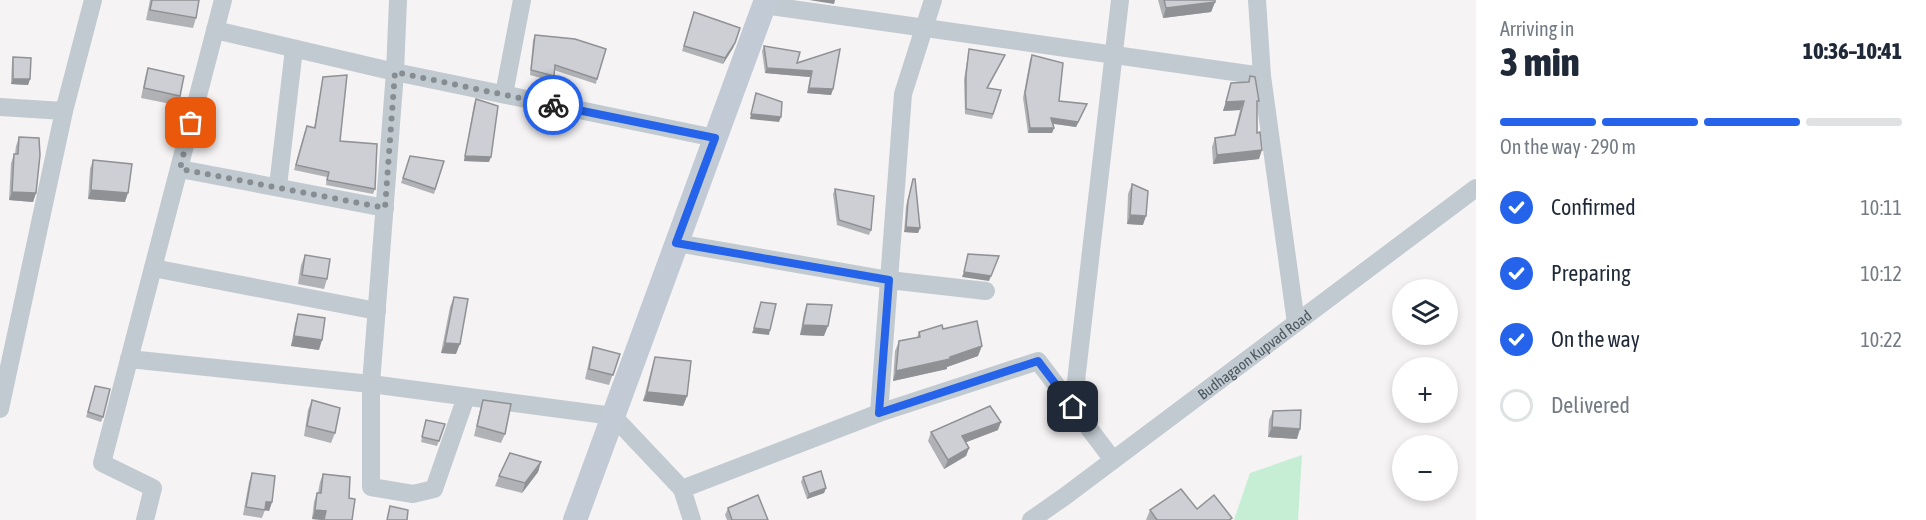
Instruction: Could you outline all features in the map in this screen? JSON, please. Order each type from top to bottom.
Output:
[{"type":"street","points":[[0,409],[64,111],[93,0]]},
{"type":"street","points":[[145,520],[153,488],[102,463],[223,0]]},
{"type":"street","points":[[398,0],[395,72],[371,384],[371,487],[413,494],[434,489],[466,397]]},
{"type":"street","points":[[504,94],[522,0]]},
{"type":"street","points":[[879,413],[903,94],[933,0]]},
{"type":"street","points":[[1073,407],[1120,0]]},
{"type":"street","points":[[1257,0],[1262,76],[1296,322]]},
{"type":"street","points":[[575,520],[765,3],[1262,76]]},
{"type":"street","points":[[215,30],[395,72],[715,138]]},
{"type":"street","points":[[278,186],[294,49]]},
{"type":"street","points":[[0,107],[64,111]]},
{"type":"street","points":[[180,169],[385,208]]},
{"type":"street","name":"Budhagaon Kupvad Road","points":[[1030,520],[1476,188]]},
{"type":"street","points":[[676,243],[889,280],[986,291]]},
{"type":"street","points":[[153,268],[377,311]]},
{"type":"street","points":[[129,359],[371,384],[613,416],[682,489],[692,520]]},
{"type":"street","points":[[682,489],[879,413],[1038,361],[1113,460]]},
{"type":"green space","points":[[1302,455],[1298,520],[1234,520],[1250,473]]},
{"type":"building","points":[[152,0],[199,0],[196,18],[150,10]]},
{"type":"building","points":[[1164,0],[1215,0],[1215,2],[1166,8]]},
{"type":"building","points":[[694,12],[740,28],[735,43],[725,58],[684,46]]},
{"type":"building","points":[[535,35],[575,39],[606,49],[597,79],[555,65],[554,76],[531,70]]},
{"type":"building","points":[[764,46],[800,52],[797,63],[840,49],[833,89],[809,88],[812,71],[767,68]]},
{"type":"building","points":[[969,49],[1005,55],[987,88],[1001,90],[993,114],[966,109]]},
{"type":"building","points":[[1032,55],[1063,63],[1059,101],[1087,104],[1078,122],[1051,118],[1054,128],[1030,128],[1025,93]]},
{"type":"building","points":[[13,57],[31,58],[30,79],[13,79]]},
{"type":"building","points":[[148,68],[184,76],[180,96],[144,88]]},
{"type":"building","points":[[347,75],[340,141],[377,144],[375,189],[327,180],[329,172],[296,165],[307,126],[315,128],[323,77]]},
{"type":"building","points":[[1250,76],[1255,77],[1259,101],[1257,101],[1257,133],[1260,132],[1262,150],[1217,155],[1215,138],[1235,135],[1244,101],[1226,102],[1231,83],[1249,82]]},
{"type":"building","points":[[756,93],[782,102],[781,117],[751,114]]},
{"type":"building","points":[[476,99],[498,106],[491,157],[465,156]]},
{"type":"building","points":[[19,137],[39,138],[40,155],[36,193],[12,192],[14,154],[18,154]]},
{"type":"building","points":[[410,156],[444,161],[435,189],[403,178]]},
{"type":"building","points":[[93,160],[132,164],[128,193],[91,190]]},
{"type":"building","points":[[913,179],[915,179],[920,228],[906,227]]},
{"type":"building","points":[[1132,184],[1148,191],[1146,216],[1130,215]]},
{"type":"building","points":[[835,189],[874,196],[871,230],[839,220]]},
{"type":"building","points":[[968,254],[999,256],[991,276],[964,272]]},
{"type":"building","points":[[305,255],[330,259],[327,279],[302,275]]},
{"type":"building","points":[[454,297],[468,299],[460,344],[445,343]]},
{"type":"building","points":[[761,302],[776,304],[770,330],[754,328]]},
{"type":"building","points":[[807,304],[832,305],[828,326],[803,325]]},
{"type":"building","points":[[298,314],[325,318],[322,340],[294,336]]},
{"type":"building","points":[[977,321],[982,346],[950,357],[950,359],[896,371],[899,341],[920,337],[919,332],[942,325],[943,329]]},
{"type":"building","points":[[593,347],[620,354],[613,375],[589,369]]},
{"type":"building","points":[[655,357],[691,361],[687,396],[647,392]]},
{"type":"building","points":[[95,386],[110,389],[103,417],[88,412]]},
{"type":"building","points":[[312,400],[340,408],[335,433],[307,426]]},
{"type":"building","points":[[483,400],[511,404],[505,434],[477,426]]},
{"type":"building","points":[[990,406],[1001,422],[962,436],[969,448],[948,460],[931,432]]},
{"type":"building","points":[[1301,410],[1300,429],[1272,427],[1273,411]]},
{"type":"building","points":[[426,420],[445,424],[439,441],[422,437]]},
{"type":"building","points":[[510,453],[541,462],[525,483],[499,476]]},
{"type":"building","points":[[821,471],[826,488],[809,494],[803,477]]},
{"type":"building","points":[[252,473],[275,476],[272,502],[266,502],[265,510],[246,507]]},
{"type":"building","points":[[323,474],[350,477],[349,498],[355,499],[352,520],[324,520],[326,511],[315,510],[317,493],[321,493]]},
{"type":"building","points":[[1181,489],[1197,509],[1214,495],[1232,518],[1229,520],[1157,520],[1150,510]]},
{"type":"building","points":[[758,495],[768,520],[732,520],[728,508]]},
{"type":"building","points":[[390,506],[408,510],[407,520],[387,520]]},
{"type":"way so far","points":[[191,123],[180,169],[385,208],[395,72],[553,105]]},
{"type":"route","points":[[553,105],[715,138],[676,243],[889,280],[879,413],[1038,361],[1073,407]]}]
